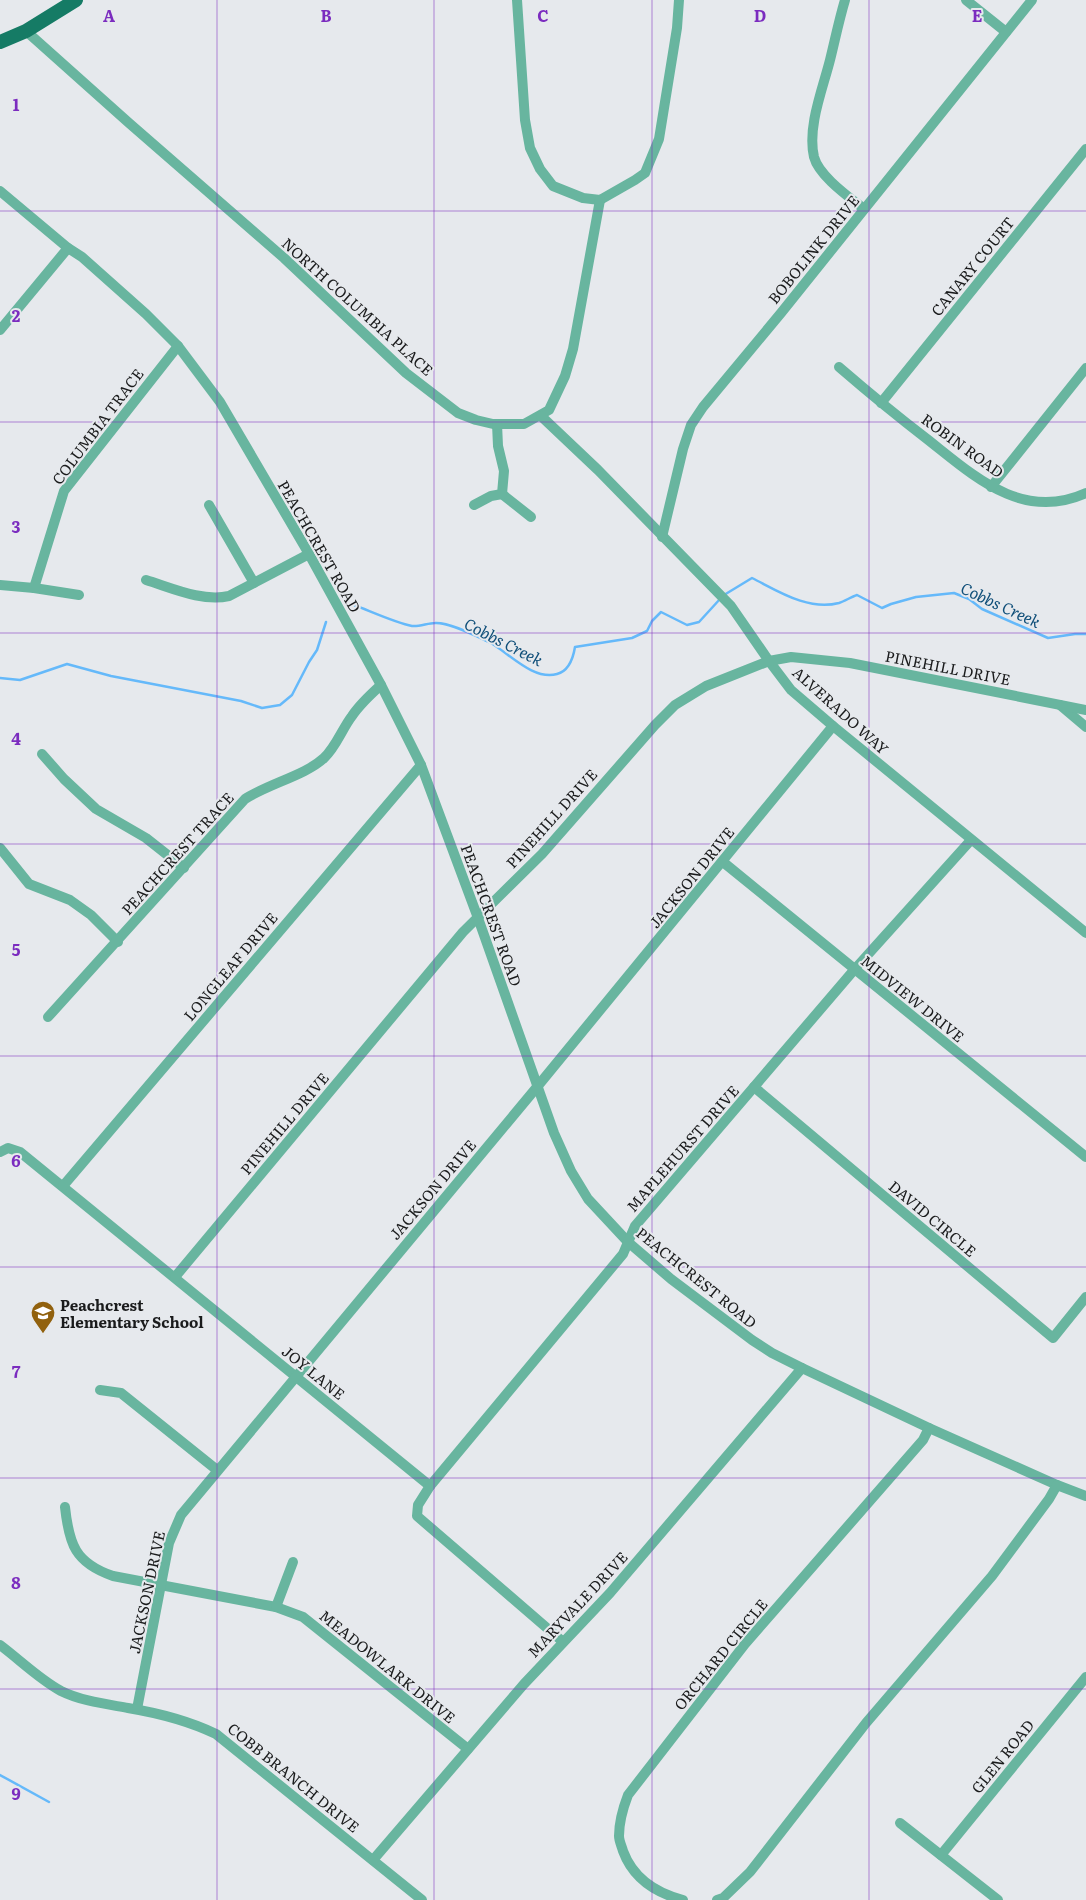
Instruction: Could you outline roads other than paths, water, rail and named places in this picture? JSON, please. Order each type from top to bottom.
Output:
[{"type":"main road","points":[[0,42],[26,32],[76,0]]},
{"type":"street","points":[[517,0],[525,120],[530,148],[540,170],[553,186],[583,198],[600,200],[644,173],[659,139],[677,28],[679,0]]},
{"type":"street","points":[[845,0],[815,118],[814,158],[836,186],[864,209]]},
{"type":"street","points":[[966,0],[1006,32]]},
{"type":"street","name":"BOBOLINK DRIVE","points":[[662,538],[682,449],[691,425],[703,407],[782,313],[1032,0]]},
{"type":"street","name":"NORTH COLUMBIA PLACE","points":[[26,32],[284,258],[406,373],[458,413],[476,420],[497,424],[524,424],[542,416]]},
{"type":"street","name":"CANARY COURT","points":[[881,403],[1086,149]]},
{"type":"street","name":"PEACHCREST ROAD","points":[[0,191],[68,248],[82,257],[146,314],[178,346],[220,402],[309,554],[381,685],[421,764],[554,1133],[571,1171],[588,1199],[628,1242],[672,1279],[752,1340],[802,1368],[929,1428],[1086,1496]]},
{"type":"street","points":[[542,416],[549,410],[556,396],[573,349],[600,200]]},
{"type":"street","points":[[0,330],[68,248]]},
{"type":"street","name":"COLUMBIA TRACE","points":[[34,588],[64,491],[178,346]]},
{"type":"street","name":"ROBIN ROAD","points":[[839,367],[881,403],[990,487],[1018,498],[1035,502],[1078,497],[1086,493]]},
{"type":"street","points":[[990,487],[1086,368]]},
{"type":"street","name":"ALVERADO WAY","points":[[542,416],[598,470],[662,538],[731,606],[791,690],[1086,933]]},
{"type":"street","points":[[497,424],[498,446],[504,471],[502,494]]},
{"type":"street","points":[[474,505],[491,496],[502,494],[531,517]]},
{"type":"street","points":[[209,505],[254,583]]},
{"type":"street","points":[[146,580],[200,596],[219,598],[229,596],[309,554]]},
{"type":"street","points":[[0,585],[79,595]]},
{"type":"street","name":"PINEHILL DRIVE","points":[[175,1277],[463,932],[542,854],[654,725],[674,705],[706,686],[769,661],[800,657],[850,662],[1086,710]]},
{"type":"street","name":"PEACHCREST TRACE","points":[[48,1017],[246,799],[258,790],[316,765],[326,756],[352,716],[368,696],[381,685]]},
{"type":"street","points":[[1059,704],[1086,727]]},
{"type":"street","name":"JACKSON DRIVE","points":[[137,1709],[169,1543],[181,1515],[537,1087],[833,726]]},
{"type":"street","points":[[42,754],[64,779],[96,809],[146,838],[184,868]]},
{"type":"street","name":"LONGLEAF DRIVE","points":[[63,1186],[421,764]]},
{"type":"street","name":"MAPLEHURST DRIVE","points":[[430,1486],[623,1254],[635,1226],[854,970],[971,840]]},
{"type":"street","points":[[0,848],[29,884],[70,900],[91,915],[118,942]]},
{"type":"street","name":"MIDVIEW DRIVE","points":[[722,862],[1086,1157]]},
{"type":"street","name":"DAVID CIRCLE","points":[[754,1087],[1052,1338],[1086,1297]]},
{"type":"street","name":"JOY LANE","points":[[0,1152],[8,1148],[20,1152],[430,1486]]},
{"type":"street","name":"MARYVALE DRIVE","points":[[373,1860],[562,1641],[610,1593],[802,1368]]},
{"type":"street","points":[[100,1390],[121,1394],[217,1470]]},
{"type":"street","name":"ORCHARD CIRCLE","points":[[683,1900],[652,1888],[637,1875],[626,1860],[619,1838],[622,1813],[628,1795],[745,1644],[923,1440],[929,1428]]},
{"type":"street","points":[[717,1900],[723,1898],[750,1872],[866,1723],[992,1576],[1049,1499],[1057,1485]]},
{"type":"street","points":[[430,1486],[418,1505],[417,1516],[562,1641]]},
{"type":"street","name":"MEADOWLARK DRIVE","points":[[65,1507],[71,1542],[78,1555],[88,1565],[113,1576],[276,1607],[302,1616],[468,1749]]},
{"type":"street","points":[[276,1607],[293,1562]]},
{"type":"street","name":"COBB BRANCH DRIVE","points":[[0,1644],[62,1692],[92,1701],[137,1709],[197,1724],[216,1734],[422,1900]]},
{"type":"street","name":"GLEN ROAD","points":[[941,1854],[1086,1677]]},
{"type":"street","points":[[900,1823],[998,1900]]},
{"type":"waterway","name":"Cobbs Creek","points":[[724,595],[752,578],[783,594],[805,602],[827,605],[839,603],[857,595],[882,608],[916,597],[954,593],[969,599],[982,609],[1048,638],[1086,634]]},
{"type":"waterway","name":"Cobbs Creek","points":[[354,605],[391,620],[412,626],[441,623],[455,627],[489,642],[530,670],[548,675],[557,674],[565,670],[572,660],[575,647],[632,638],[647,631],[652,621],[661,612],[687,625],[699,622],[720,599]]},
{"type":"waterway","name":"Cobbs Creek","points":[[0,678],[20,680],[67,664],[111,676],[241,701],[262,708],[280,705],[292,695],[317,650],[326,622]]},
{"type":"waterway","points":[[0,1775],[49,1802]]},
{"type":"place","name":"Peachcrest Elementary School","points":[[43,1334]]}]
